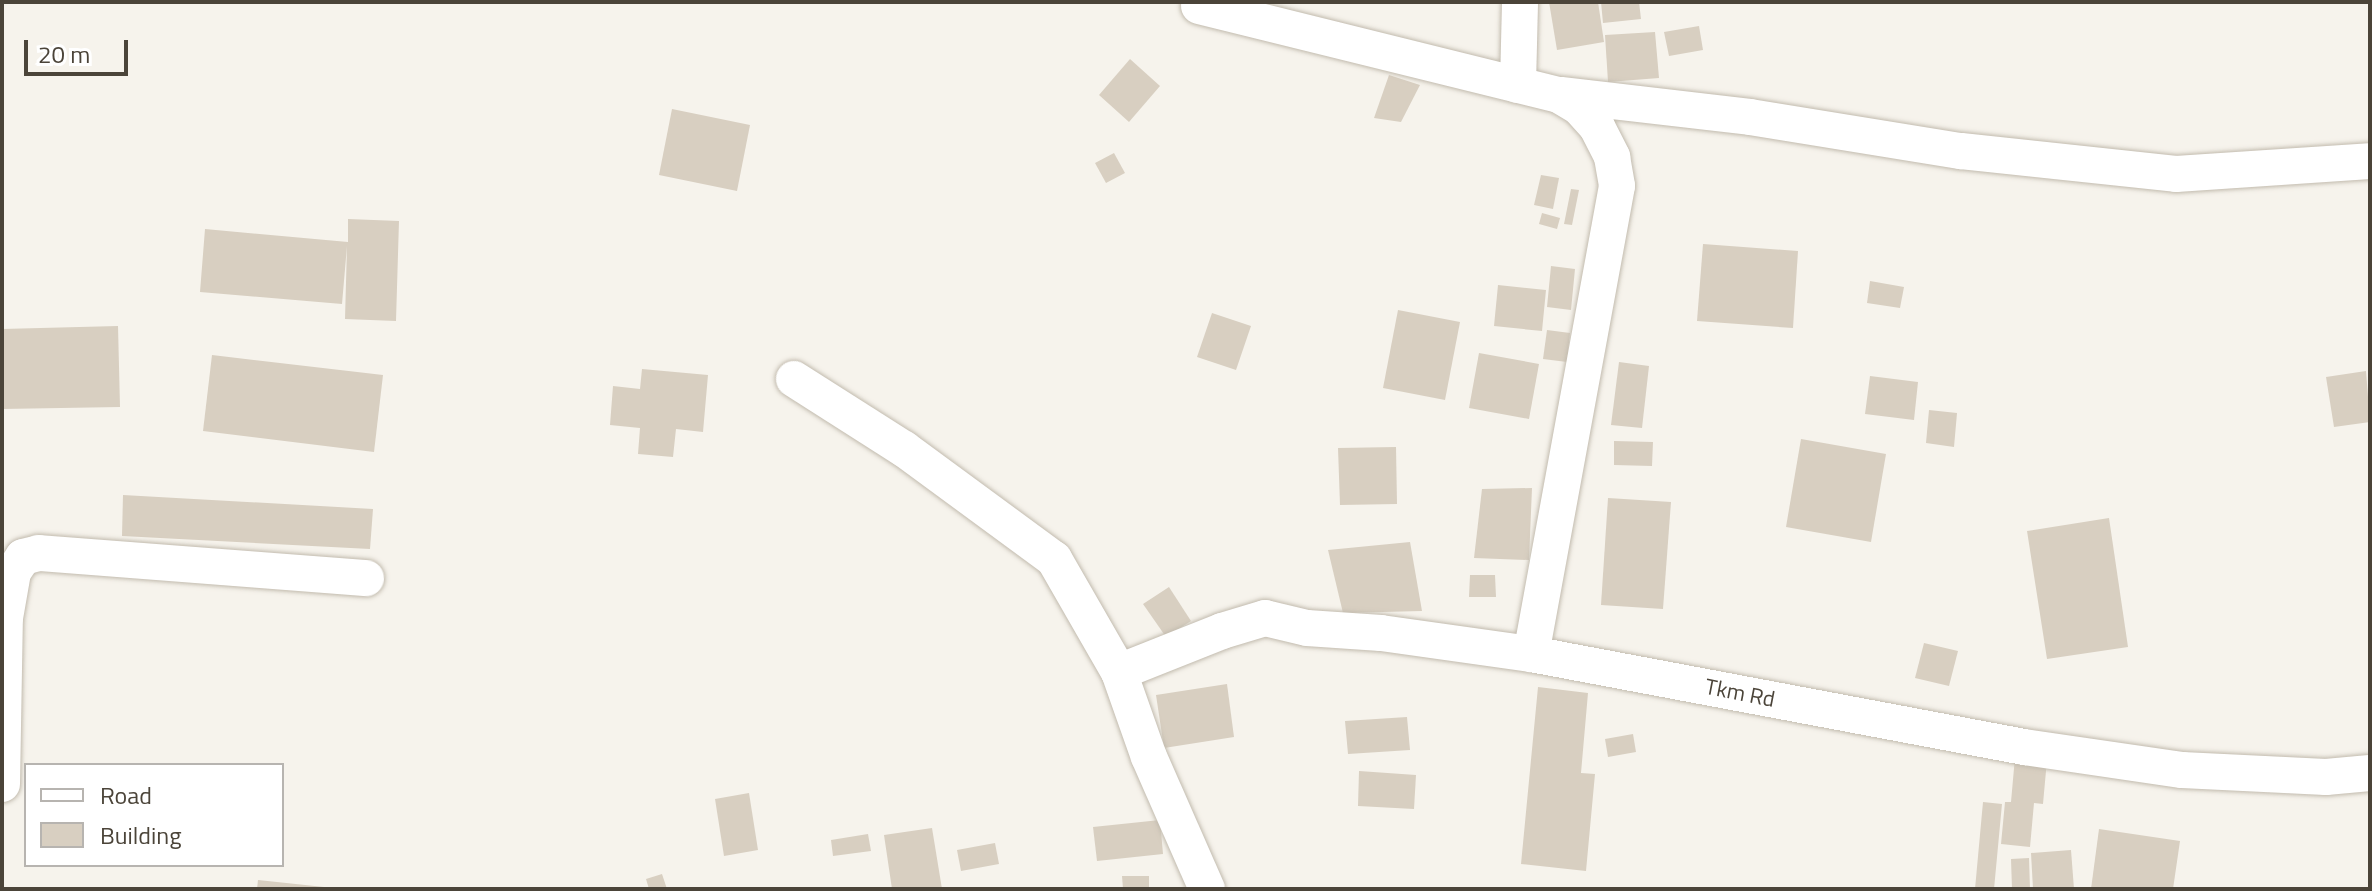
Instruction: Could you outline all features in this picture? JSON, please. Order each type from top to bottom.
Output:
[{"type":"street","points":[[1518,85],[1520,2]]},
{"type":"street","points":[[1199,6],[1559,95],[1750,117],[1961,151],[2176,174],[2370,161]]},
{"type":"street","points":[[1531,654],[1617,186],[1612,157],[1597,127],[1579,107],[1559,95]]},
{"type":"street","points":[[794,379],[904,449],[1054,559],[1119,672],[1149,757],[1207,889]]},
{"type":"street","points":[[2,784],[5,618],[13,572],[23,557],[39,553],[366,578]]},
{"type":"street","name":"Tkm Rd","points":[[1119,672],[1222,631],[1265,618],[1307,628],[1381,633],[1531,654],[2024,747],[2168,768],[2326,777],[2370,773]]},
{"type":"building","points":[[1549,2],[1598,2],[1604,42],[1557,50]]},
{"type":"building","points":[[1601,2],[1639,2],[1641,19],[1603,23]]},
{"type":"building","points":[[1699,26],[1703,50],[1669,56],[1664,32]]},
{"type":"building","points":[[1655,32],[1659,78],[1608,82],[1605,35]]},
{"type":"building","points":[[1130,59],[1160,86],[1129,122],[1099,95]]},
{"type":"building","points":[[1389,75],[1420,85],[1401,122],[1374,118]]},
{"type":"building","points":[[672,109],[750,125],[737,191],[659,175]]},
{"type":"building","points":[[1114,153],[1125,173],[1106,183],[1095,163]]},
{"type":"building","points":[[1541,175],[1559,178],[1553,209],[1534,205]]},
{"type":"building","points":[[1571,189],[1579,190],[1572,225],[1564,224]]},
{"type":"building","points":[[1542,213],[1560,218],[1557,229],[1539,224]]},
{"type":"building","points":[[348,219],[399,221],[396,321],[345,319],[347,246],[342,304],[200,292],[205,229],[348,242]]},
{"type":"building","points":[[1703,244],[1798,251],[1793,328],[1697,321]]},
{"type":"building","points":[[1551,266],[1575,269],[1571,310],[1547,307]]},
{"type":"building","points":[[1870,281],[1904,287],[1900,308],[1867,303]]},
{"type":"building","points":[[1498,285],[1546,290],[1542,331],[1494,326]]},
{"type":"building","points":[[1398,310],[1460,322],[1445,400],[1383,388]]},
{"type":"building","points":[[1212,313],[1251,326],[1236,370],[1197,357]]},
{"type":"building","points":[[118,326],[120,407],[2,409],[2,329]]},
{"type":"building","points":[[1547,330],[1570,333],[1567,362],[1543,359]]},
{"type":"building","points":[[1479,353],[1539,364],[1529,419],[1469,408]]},
{"type":"building","points":[[212,355],[383,375],[374,452],[203,431]]},
{"type":"building","points":[[1619,362],[1649,366],[1642,428],[1611,425]]},
{"type":"building","points":[[642,369],[708,375],[703,432],[676,429],[673,457],[638,454],[640,428],[610,425],[613,386],[640,389]]},
{"type":"building","points":[[2366,371],[2370,422],[2334,427],[2326,377]]},
{"type":"building","points":[[1870,376],[1918,382],[1914,420],[1865,414]]},
{"type":"building","points":[[1929,410],[1957,413],[1954,447],[1926,443]]},
{"type":"building","points":[[1801,439],[1886,454],[1871,542],[1786,527]]},
{"type":"building","points":[[1614,441],[1653,442],[1652,466],[1614,465]]},
{"type":"building","points":[[1396,447],[1397,504],[1340,505],[1338,448]]},
{"type":"building","points":[[1532,488],[1529,560],[1474,558],[1482,489]]},
{"type":"building","points":[[123,495],[373,509],[370,549],[122,536]]},
{"type":"building","points":[[1608,498],[1671,502],[1663,609],[1601,605]]},
{"type":"building","points":[[2109,518],[2128,647],[2047,659],[2027,531]]},
{"type":"building","points":[[1410,542],[1422,611],[1343,613],[1328,550]]},
{"type":"building","points":[[1470,575],[1495,575],[1496,597],[1469,597]]},
{"type":"building","points":[[1169,587],[1191,621],[1166,637],[1143,604]]},
{"type":"building","points":[[1924,643],[1958,651],[1949,686],[1915,678]]},
{"type":"building","points":[[1227,684],[1234,737],[1164,748],[1156,695]]},
{"type":"building","points":[[1538,687],[1588,693],[1581,773],[1595,774],[1586,871],[1521,864]]},
{"type":"building","points":[[1407,717],[1410,750],[1348,754],[1345,721]]},
{"type":"building","points":[[1633,734],[1636,752],[1608,757],[1605,739]]},
{"type":"building","points":[[2015,757],[2047,760],[2043,804],[2034,803],[2030,847],[2001,844],[2005,802],[2011,802]]},
{"type":"building","points":[[1359,771],[1416,775],[1414,809],[1358,806]]},
{"type":"building","points":[[749,793],[758,850],[724,856],[715,799]]},
{"type":"building","points":[[1983,802],[2002,804],[1994,889],[1975,889]]},
{"type":"building","points":[[1160,820],[1163,854],[1097,861],[1093,827]]},
{"type":"building","points":[[932,828],[942,889],[892,889],[884,835]]},
{"type":"building","points":[[2099,829],[2180,841],[2173,889],[2091,889]]},
{"type":"building","points":[[868,834],[871,851],[833,856],[831,840]]},
{"type":"building","points":[[995,843],[999,864],[961,871],[957,850]]},
{"type":"building","points":[[2071,850],[2074,889],[2033,889],[2031,853]]},
{"type":"building","points":[[2029,858],[2030,889],[2012,889],[2011,859]]},
{"type":"building","points":[[662,874],[667,889],[649,889],[646,879]]},
{"type":"building","points":[[1122,876],[1149,876],[1149,889],[1123,889]]},
{"type":"building","points":[[258,880],[324,887],[324,889],[257,889]]}]
